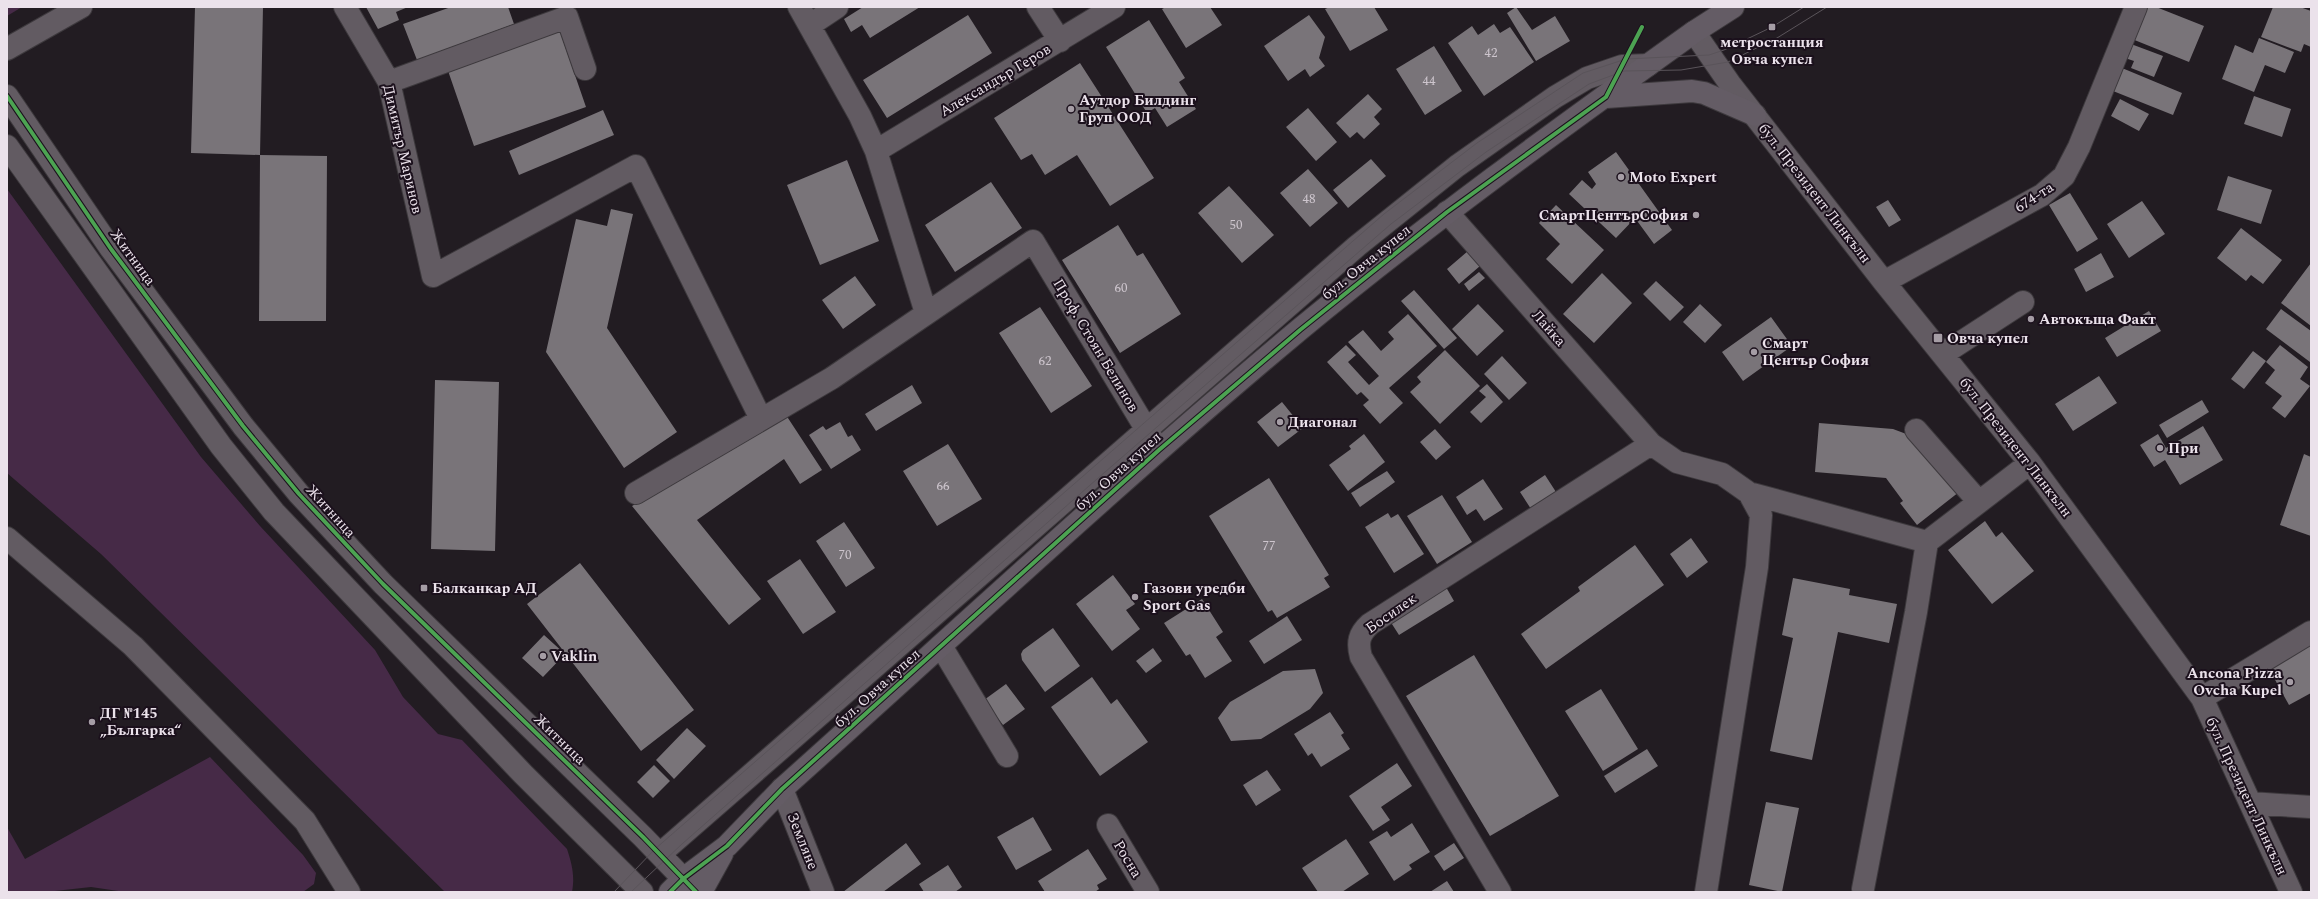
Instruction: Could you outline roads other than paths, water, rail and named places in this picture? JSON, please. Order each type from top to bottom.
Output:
[{"type":"main road","name":"бул. Овча купел","points":[[683,888],[727,846],[782,789],[1159,450],[1300,330],[1447,212],[1694,32],[1733,7]]},
{"type":"main road","points":[[1606,97],[1692,91],[1704,93],[1755,115]]},
{"type":"main road","name":"бул. Овча купел","points":[[701,892],[727,846]]},
{"type":"street","points":[[7,49],[81,7]]},
{"type":"street","name":"Димитър Маринов","points":[[345,7],[389,82],[433,276],[636,166],[761,419]]},
{"type":"street","points":[[636,493],[832,378],[926,313],[876,151],[860,116],[804,16],[837,7]]},
{"type":"street","points":[[1038,7],[1060,41]]},
{"type":"street","name":"Александър Геров","points":[[876,151],[1114,7]]},
{"type":"street","name":"674-та","points":[[1884,282],[2042,195],[2064,176],[2079,147],[2136,7]]},
{"type":"street","points":[[389,82],[566,17],[585,69]]},
{"type":"street","name":"бул. Президент Линкълн","points":[[1694,32],[1730,84],[1884,282],[2030,463],[2202,698],[2291,892]]},
{"type":"street","points":[[660,854],[1357,246],[1457,166],[1587,78],[1622,66],[1648,65]]},
{"type":"street","name":"Житница","points":[[7,96],[111,249],[243,426],[299,494],[383,584],[660,854],[683,888]]},
{"type":"street","points":[[7,146],[221,446],[274,512],[523,774],[642,892]]},
{"type":"street","name":"Лайка","points":[[1447,212],[1651,444],[1677,462],[1722,474],[1749,493]]},
{"type":"street","name":"Проф. Стоян Белинов","points":[[926,313],[1033,241],[1159,450]]},
{"type":"street","points":[[1943,354],[2023,302]]},
{"type":"street","points":[[1916,430],[1979,502]]},
{"type":"street","name":"Босилек","points":[[1500,892],[1361,657],[1358,646],[1359,639],[1362,631],[1370,624],[1651,444]]},
{"type":"street","points":[[1864,889],[1916,612],[1927,542],[2030,463]]},
{"type":"street","points":[[1749,493],[1927,542]]},
{"type":"street","points":[[1706,892],[1757,567],[1761,515],[1749,493]]},
{"type":"street","points":[[7,538],[134,646],[305,821],[349,892]]},
{"type":"street","points":[[2202,698],[2311,632]]},
{"type":"street","points":[[941,646],[1007,756]]},
{"type":"street","name":"Земляне","points":[[782,789],[823,892]]},
{"type":"street","points":[[2250,803],[2311,807]]},
{"type":"street","name":"Росна","points":[[1108,825],[1148,892]]},
{"type":"tram line","points":[[614,892],[655,849],[1384,214],[1477,143],[1583,73],[1626,59],[1709,55],[1724,50],[1772,27],[1804,7]]},
{"type":"tram line","points":[[631,892],[682,844],[1097,479],[1391,224],[1486,152],[1589,84],[1624,71],[1681,70],[1728,62],[1777,38],[1827,7]]},
{"type":"place","name":"метростанция Овча купел","points":[[1772,27]]},
{"type":"place","name":"Аутдор Билдинг Груп ООД","points":[[1071,109]]},
{"type":"place","name":"Moto Expert","points":[[1621,177]]},
{"type":"place","name":"СмартЦентърСофия","points":[[1696,215]]},
{"type":"place","name":"Автокъща Факт","points":[[2031,319]]},
{"type":"place","name":"Овча купел","points":[[1938,338]]},
{"type":"place","name":"Смарт Център София","points":[[1754,352]]},
{"type":"place","name":"Диагонал","points":[[1280,422]]},
{"type":"place","name":"При","points":[[2160,448]]},
{"type":"place","name":"Балканкар АД","points":[[424,588]]},
{"type":"place","name":"Газови уредби Sport Gas","points":[[1135,597]]},
{"type":"place","name":"Vaklin","points":[[543,656]]},
{"type":"place","name":"Ancona Pizza Ovcha Kupel","points":[[2290,682]]},
{"type":"place","name":"ДГ №145 „Българка“","points":[[92,722]]}]
